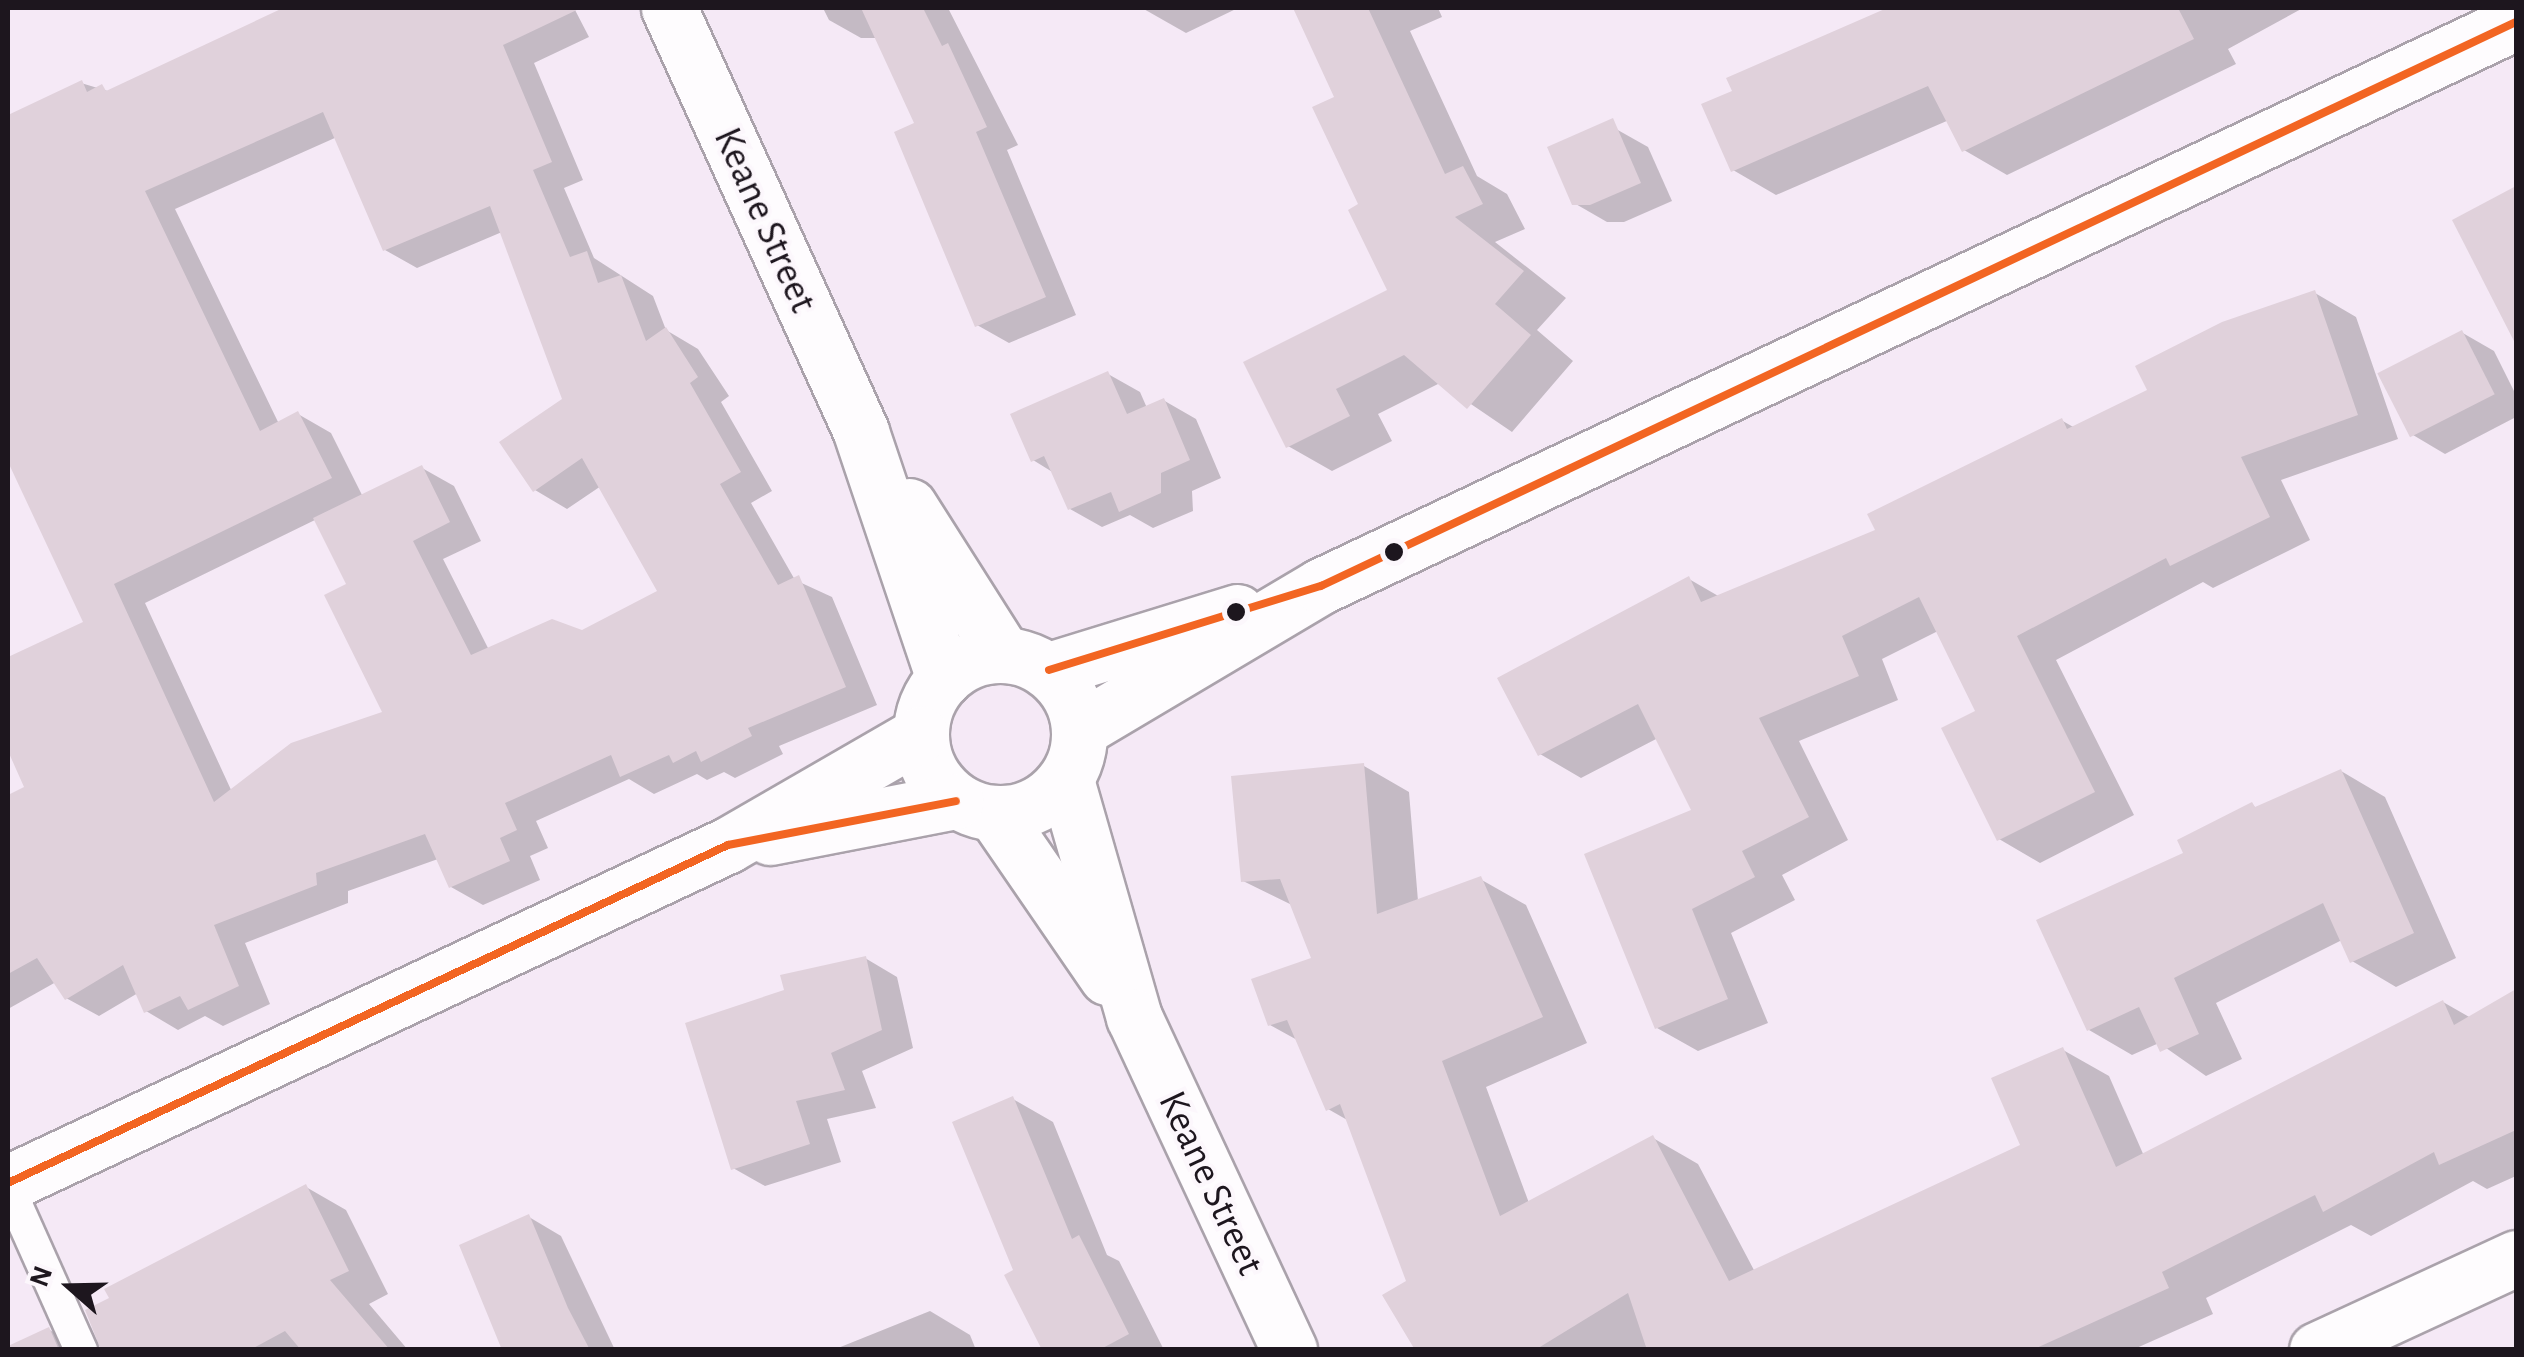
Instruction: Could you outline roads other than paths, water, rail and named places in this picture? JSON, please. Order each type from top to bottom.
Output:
[{"type":"street","name":"Keane Street","points":[[669,8],[862,432],[944,678]]},
{"type":"street","points":[[728,846],[976,808],[1035,806],[1073,755],[1321,586],[2516,22]]},
{"type":"street","name":"Keane Street","points":[[862,432],[1026,662]]},
{"type":"street","points":[[976,808],[930,772],[920,734],[931,694],[960,665],[1026,662],[1321,586]]},
{"type":"street","points":[[1026,662],[1070,696],[1073,755]]},
{"type":"street","points":[[8,1185],[728,846],[920,734]]},
{"type":"street","name":"Keane Street","points":[[1073,755],[1134,1017],[1288,1350]]},
{"type":"street","name":"Keane Street","points":[[976,808],[1134,1017]]},
{"type":"street","points":[[2317,1350],[2516,1258]]},
{"type":"lane","points":[[8,1185],[81,1350]]}]
